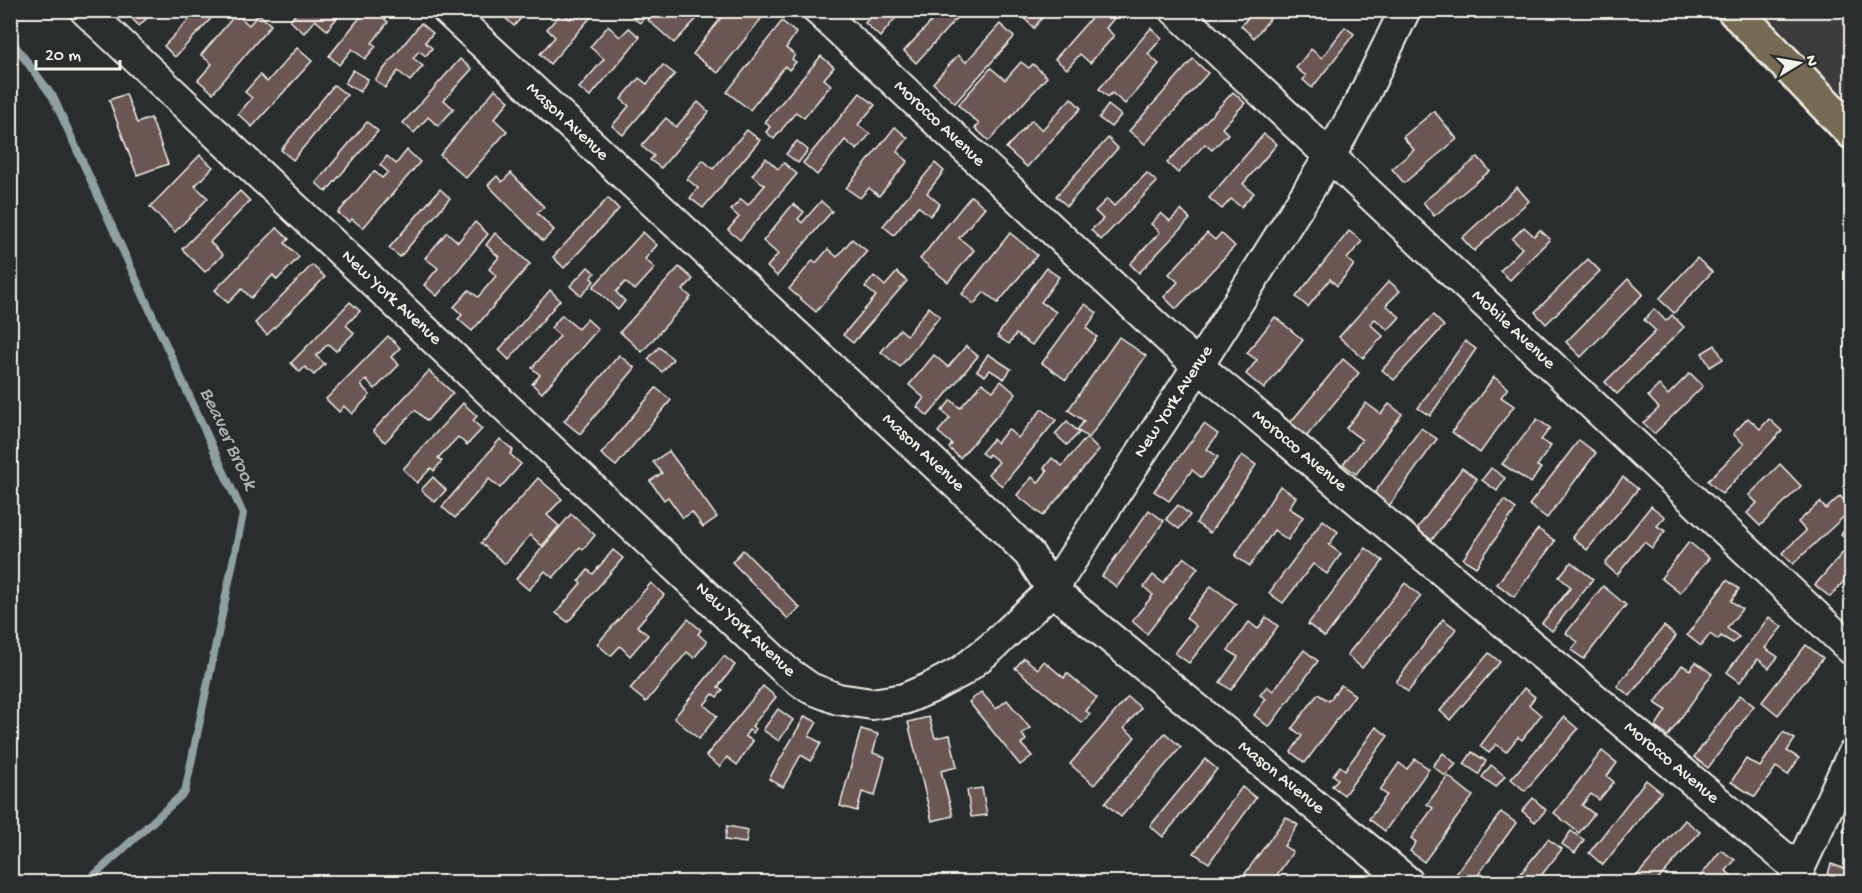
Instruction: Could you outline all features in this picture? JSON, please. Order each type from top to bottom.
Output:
[{"type":"main road","points":[[1734,10],[1851,132]]},
{"type":"street","name":"New York Avenue","points":[[86,10],[786,671],[810,688],[838,699],[872,704],[904,699],[962,671],[992,647],[1052,590],[1198,366],[1330,156],[1367,89],[1406,10]]},
{"type":"street","name":"Mason Avenue","points":[[447,10],[996,520],[1029,554],[1052,590],[1408,882]]},
{"type":"street","name":"Morocco Avenue","points":[[818,10],[1198,366],[1796,876]]},
{"type":"street","name":"Mobile Avenue","points":[[1175,10],[1851,650]]},
{"type":"street","points":[[1796,876],[1851,755]]},
{"type":"shaded area","points":[[1764,11],[1851,11],[1851,104]]},
{"type":"building","points":[[130,10],[155,10],[139,26],[127,13]]},
{"type":"building","points":[[198,10],[219,10],[175,57],[164,46]]},
{"type":"building","points":[[299,10],[340,10],[342,12],[327,30],[315,20],[304,33],[290,21]]},
{"type":"building","points":[[366,10],[385,10],[381,16],[388,22],[372,43],[376,46],[365,59],[352,49],[339,65],[329,56]]},
{"type":"building","points":[[506,10],[528,10],[514,26],[502,15]]},
{"type":"building","points":[[577,10],[597,10],[550,64],[540,54],[555,37],[547,29],[562,12],[570,19]]},
{"type":"building","points":[[638,10],[651,10],[640,23],[632,17]]},
{"type":"building","points":[[656,10],[704,11],[674,43],[648,20]]},
{"type":"building","points":[[727,10],[752,10],[751,12],[761,19],[718,73],[693,54]]},
{"type":"building","points":[[876,10],[902,10],[880,37],[865,23]]},
{"type":"building","points":[[942,10],[964,10],[916,63],[904,51]]},
{"type":"building","points":[[1032,10],[1048,10],[1034,28],[1025,19]]},
{"type":"building","points":[[1098,10],[1121,10],[1106,28],[1114,36],[1090,63],[1080,54],[1067,69],[1055,59]]},
{"type":"building","points":[[1254,10],[1277,10],[1254,38],[1241,26]]},
{"type":"building","points":[[236,14],[249,25],[259,14],[271,25],[213,93],[198,80],[212,64],[201,55]]},
{"type":"building","points":[[782,21],[796,33],[786,48],[795,55],[792,59],[796,62],[789,70],[785,66],[750,110],[727,92]]},
{"type":"building","points":[[421,23],[433,33],[425,42],[432,48],[426,56],[419,51],[413,58],[423,66],[410,81],[398,71],[385,88],[375,80]]},
{"type":"building","points":[[1000,24],[1014,37],[955,103],[933,83],[958,55],[966,62]]},
{"type":"building","points":[[608,26],[620,37],[629,28],[640,37],[590,97],[579,88],[604,59],[590,47]]},
{"type":"building","points":[[1345,27],[1354,34],[1312,88],[1303,80],[1306,76],[1296,68],[1311,49],[1322,58]]},
{"type":"building","points":[[1151,28],[1162,38],[1148,54],[1159,64],[1125,104],[1112,93],[1108,97],[1099,89]]},
{"type":"building","points":[[297,48],[312,61],[252,127],[238,114],[252,98],[245,92],[260,75],[267,82]]},
{"type":"building","points":[[821,56],[834,67],[824,79],[831,85],[804,118],[796,112],[774,139],[766,132],[770,127],[765,122]]},
{"type":"building","points":[[460,59],[472,69],[444,100],[454,109],[438,126],[428,117],[414,133],[403,123]]},
{"type":"building","points":[[1193,59],[1208,73],[1145,144],[1129,131]]},
{"type":"building","points":[[1021,62],[1029,68],[1033,64],[1047,77],[989,141],[975,128],[979,124],[958,105],[991,68],[1005,80]]},
{"type":"building","points":[[663,65],[675,74],[623,135],[612,126],[629,106],[621,99],[639,78],[647,84]]},
{"type":"building","points":[[353,70],[368,79],[360,92],[345,83]]},
{"type":"building","points":[[334,85],[347,95],[293,160],[281,150]]},
{"type":"building","points":[[495,89],[509,101],[494,119],[507,131],[466,178],[440,155]]},
{"type":"building","points":[[1233,92],[1245,103],[1222,128],[1228,134],[1212,150],[1205,144],[1178,173],[1167,163]]},
{"type":"building","points":[[860,93],[875,105],[858,125],[870,134],[857,150],[845,140],[817,175],[803,163]]},
{"type":"building","points":[[126,94],[137,123],[151,118],[168,164],[137,175],[109,100]]},
{"type":"building","points":[[1071,98],[1081,108],[1027,167],[1006,148],[1032,120],[1042,130]]},
{"type":"building","points":[[698,102],[709,112],[661,168],[650,160],[654,156],[641,146],[666,118],[676,127]]},
{"type":"building","points":[[1108,105],[1121,115],[1111,127],[1099,118]]},
{"type":"building","points":[[1434,111],[1457,139],[1404,183],[1392,169],[1414,150],[1403,137]]},
{"type":"building","points":[[367,122],[378,131],[326,192],[316,183]]},
{"type":"building","points":[[895,127],[908,138],[897,152],[908,161],[879,196],[869,188],[860,198],[846,188]]},
{"type":"building","points":[[747,130],[760,140],[703,208],[690,198],[698,188],[687,179],[703,160],[713,169]]},
{"type":"building","points":[[1264,134],[1277,144],[1243,184],[1254,193],[1241,207],[1231,199],[1222,209],[1209,198]]},
{"type":"building","points":[[1108,138],[1118,148],[1067,206],[1056,196]]},
{"type":"building","points":[[797,141],[808,150],[798,163],[786,154]]},
{"type":"building","points":[[407,150],[420,162],[363,228],[352,219],[349,222],[338,213],[374,171],[382,178],[388,172],[380,165],[387,156],[396,164]]},
{"type":"building","points":[[200,155],[213,167],[195,186],[208,198],[175,232],[150,207]]},
{"type":"building","points":[[1478,157],[1490,171],[1434,216],[1423,202]]},
{"type":"building","points":[[766,158],[778,169],[784,163],[797,174],[740,240],[728,230],[739,217],[731,210],[741,199],[748,205],[765,185],[752,175]]},
{"type":"building","points":[[935,163],[944,171],[927,193],[940,204],[930,216],[918,206],[894,235],[883,226]]},
{"type":"building","points":[[511,173],[544,207],[537,213],[554,230],[543,241],[488,185],[497,176],[502,182]]},
{"type":"building","points":[[1147,173],[1157,182],[1101,240],[1091,230],[1103,219],[1095,211],[1107,199],[1114,206]]},
{"type":"building","points":[[1517,187],[1529,201],[1474,251],[1462,238]]},
{"type":"building","points":[[440,189],[450,198],[400,257],[389,248]]},
{"type":"building","points":[[240,191],[250,201],[210,242],[223,255],[205,272],[182,249]]},
{"type":"building","points":[[971,196],[985,207],[959,238],[974,250],[948,282],[920,259]]},
{"type":"building","points":[[608,198],[619,209],[564,268],[553,257]]},
{"type":"building","points":[[821,201],[832,211],[777,276],[767,267],[778,254],[763,241],[793,204],[804,212],[798,219],[802,223]]},
{"type":"building","points":[[1181,210],[1190,219],[1139,273],[1130,264],[1160,232],[1151,224],[1161,213],[1170,221]]},
{"type":"building","points":[[475,222],[488,234],[437,296],[424,285],[438,268],[425,258],[447,232],[458,242]]},
{"type":"building","points":[[1524,227],[1534,236],[1540,230],[1550,239],[1510,280],[1500,271],[1522,248],[1512,239]]},
{"type":"building","points":[[277,228],[289,239],[285,243],[299,257],[277,280],[273,275],[251,298],[242,289],[228,303],[215,290]]},
{"type":"building","points":[[1349,231],[1362,241],[1347,259],[1354,265],[1337,286],[1330,279],[1308,307],[1296,297]]},
{"type":"building","points":[[643,232],[657,245],[645,259],[655,268],[635,290],[625,282],[616,292],[625,301],[618,310],[593,287]]},
{"type":"building","points":[[495,233],[530,264],[472,331],[458,319],[462,315],[454,307],[469,290],[478,297],[496,276],[489,269],[499,257],[486,245]]},
{"type":"building","points":[[1010,233],[1037,255],[998,303],[984,292],[974,304],[962,294]]},
{"type":"building","points":[[1207,233],[1215,240],[1221,233],[1235,246],[1176,309],[1164,297],[1178,282],[1169,274]]},
{"type":"building","points":[[852,239],[867,251],[816,312],[789,289],[813,260],[816,263],[828,249],[837,257]]},
{"type":"building","points":[[1697,258],[1712,272],[1674,313],[1659,299]]},
{"type":"building","points":[[1588,259],[1600,271],[1546,324],[1535,312]]},
{"type":"building","points":[[312,265],[325,277],[267,335],[255,323]]},
{"type":"building","points":[[588,267],[595,273],[591,278],[594,281],[581,296],[570,286]]},
{"type":"building","points":[[679,267],[693,279],[683,290],[691,297],[642,352],[620,332]]},
{"type":"building","points":[[1046,268],[1059,277],[1041,302],[1056,312],[1032,345],[1016,334],[1009,344],[997,336]]},
{"type":"building","points":[[897,272],[907,281],[853,343],[843,335],[876,296],[865,287],[874,276],[885,286]]},
{"type":"building","points":[[1628,279],[1643,294],[1581,357],[1566,342]]},
{"type":"building","points":[[1389,281],[1400,291],[1386,305],[1400,317],[1388,330],[1375,319],[1370,324],[1383,336],[1363,358],[1339,337]]},
{"type":"building","points":[[550,290],[560,300],[509,360],[499,350]]},
{"type":"building","points":[[350,302],[360,311],[346,325],[354,333],[336,351],[328,344],[316,356],[325,364],[314,375],[305,367],[300,372],[291,363]]},
{"type":"building","points":[[1085,304],[1097,313],[1086,328],[1097,337],[1066,380],[1042,363]]},
{"type":"building","points":[[929,307],[940,316],[900,367],[881,352],[900,329],[907,335]]},
{"type":"building","points":[[1654,309],[1666,321],[1672,315],[1684,327],[1617,394],[1605,382],[1656,331],[1644,320]]},
{"type":"building","points":[[562,315],[578,329],[587,319],[598,329],[542,393],[532,384],[540,375],[532,368],[560,336],[551,328]]},
{"type":"building","points":[[1433,315],[1444,326],[1394,380],[1382,370]]},
{"type":"building","points":[[1275,317],[1303,340],[1264,389],[1246,374],[1257,360],[1247,353]]},
{"type":"building","points":[[388,336],[400,348],[391,357],[399,365],[375,389],[366,380],[361,385],[370,395],[352,414],[344,406],[339,412],[326,399]]},
{"type":"building","points":[[1119,337],[1146,356],[1089,438],[1077,430],[1084,421],[1068,410]]},
{"type":"building","points":[[1465,341],[1476,349],[1430,416],[1418,408]]},
{"type":"building","points":[[1715,345],[1723,359],[1710,367],[1702,353]]},
{"type":"building","points":[[966,346],[978,356],[928,416],[917,407],[924,398],[909,385],[934,355],[948,367]]},
{"type":"building","points":[[659,347],[673,359],[662,372],[648,359]]},
{"type":"building","points":[[988,354],[1011,369],[1004,379],[990,370],[985,376],[977,371]]},
{"type":"building","points":[[619,355],[635,368],[580,434],[564,421]]},
{"type":"building","points":[[1343,359],[1359,373],[1306,437],[1290,423]]},
{"type":"building","points":[[429,371],[453,393],[427,421],[415,410],[385,442],[373,431]]},
{"type":"building","points":[[1690,373],[1703,386],[1654,434],[1643,423],[1659,408],[1648,396],[1659,385],[1668,395]]},
{"type":"building","points":[[1494,377],[1508,388],[1501,397],[1514,406],[1480,453],[1452,432]]},
{"type":"building","points":[[1001,381],[1016,394],[960,458],[949,448],[952,444],[938,432],[950,418],[942,411],[951,400],[960,408],[982,383],[993,391]]},
{"type":"building","points":[[656,388],[671,400],[616,466],[601,454]]},
{"type":"building","points":[[463,403],[477,416],[473,421],[482,429],[467,445],[458,437],[438,458],[442,461],[434,471],[431,468],[417,483],[403,469]]},
{"type":"building","points":[[1366,403],[1381,414],[1389,404],[1402,414],[1356,474],[1343,464],[1362,440],[1346,428]]},
{"type":"building","points":[[1042,409],[1056,420],[1002,486],[988,474],[999,462],[989,454],[987,457],[981,453],[993,439],[997,443],[1008,429],[1018,438]]},
{"type":"building","points":[[1748,418],[1760,429],[1769,419],[1782,431],[1722,494],[1708,481],[1744,444],[1733,434]]},
{"type":"building","points":[[1537,419],[1550,428],[1541,440],[1551,446],[1537,466],[1541,468],[1531,483],[1502,464]]},
{"type":"building","points":[[1067,421],[1079,433],[1067,445],[1055,434]]},
{"type":"building","points":[[1204,424],[1218,434],[1207,449],[1218,457],[1202,478],[1192,470],[1169,501],[1154,491]]},
{"type":"building","points":[[1421,428],[1437,439],[1389,506],[1373,495]]},
{"type":"building","points":[[1086,438],[1099,450],[1043,516],[1017,495],[1032,477],[1038,483],[1047,471],[1044,468],[1052,458],[1062,466]]},
{"type":"building","points":[[500,439],[513,450],[510,454],[521,464],[500,488],[489,479],[455,518],[442,507]]},
{"type":"building","points":[[1579,440],[1596,453],[1547,518],[1529,505]]},
{"type":"building","points":[[669,451],[717,517],[703,527],[692,512],[683,518],[668,497],[664,500],[650,481],[662,473],[653,462]]},
{"type":"building","points":[[1242,455],[1256,465],[1210,533],[1196,523]]},
{"type":"building","points":[[1780,464],[1801,486],[1760,526],[1747,513],[1757,503],[1749,495]]},
{"type":"building","points":[[1462,468],[1477,479],[1432,540],[1417,529]]},
{"type":"building","points":[[1491,468],[1505,478],[1497,491],[1482,480]]},
{"type":"building","points":[[433,477],[446,490],[435,502],[421,490]]},
{"type":"building","points":[[1623,477],[1638,489],[1587,550],[1572,537]]},
{"type":"building","points":[[538,478],[562,499],[547,515],[559,526],[542,546],[530,535],[505,564],[481,543]]},
{"type":"building","points":[[1280,486],[1296,497],[1289,508],[1303,517],[1288,540],[1274,530],[1250,566],[1235,556]]},
{"type":"building","points":[[1840,496],[1852,509],[1793,564],[1782,553],[1806,531],[1798,522],[1820,502],[1826,509]]},
{"type":"building","points":[[1504,500],[1516,509],[1476,567],[1463,559]]},
{"type":"building","points":[[1178,505],[1190,515],[1179,529],[1166,519]]},
{"type":"building","points":[[1651,506],[1665,517],[1657,526],[1665,531],[1652,548],[1644,542],[1617,575],[1605,564]]},
{"type":"building","points":[[1149,510],[1164,521],[1117,587],[1102,576]]},
{"type":"building","points":[[571,514],[595,535],[583,550],[580,547],[553,578],[545,571],[529,590],[516,579]]},
{"type":"building","points":[[1323,520],[1338,532],[1329,545],[1341,554],[1327,574],[1313,564],[1283,603],[1269,593]]},
{"type":"building","points":[[1852,522],[1852,572],[1830,597],[1815,585],[1851,543],[1841,534]]},
{"type":"building","points":[[1538,529],[1555,541],[1514,597],[1497,584]]},
{"type":"building","points":[[1689,542],[1709,558],[1680,593],[1661,578]]},
{"type":"building","points":[[1366,548],[1383,561],[1325,637],[1308,624]]},
{"type":"building","points":[[613,550],[623,558],[568,622],[556,613],[581,583],[579,581],[588,570],[593,574]]},
{"type":"building","points":[[743,550],[800,608],[788,619],[732,562]]},
{"type":"building","points":[[1184,557],[1198,568],[1147,634],[1132,621],[1153,595],[1144,587],[1153,575],[1163,583]]},
{"type":"building","points":[[1571,562],[1593,579],[1552,631],[1542,623],[1571,587],[1559,577]]},
{"type":"building","points":[[1727,580],[1739,589],[1731,601],[1742,609],[1727,628],[1739,637],[1733,643],[1721,636],[1718,640],[1710,634],[1701,646],[1687,635]]},
{"type":"building","points":[[651,583],[664,595],[637,626],[648,635],[630,656],[620,646],[611,656],[597,644]]},
{"type":"building","points":[[1405,583],[1421,596],[1362,668],[1347,655]]},
{"type":"building","points":[[1211,586],[1236,604],[1189,663],[1175,653],[1196,626],[1186,618]]},
{"type":"building","points":[[1603,586],[1626,605],[1584,659],[1571,650],[1578,642],[1566,633]]},
{"type":"building","points":[[1266,617],[1278,626],[1231,690],[1220,682],[1238,657],[1228,650],[1249,622],[1258,629]]},
{"type":"building","points":[[1769,617],[1782,627],[1765,648],[1778,657],[1769,668],[1758,659],[1740,682],[1727,672]]},
{"type":"building","points":[[688,619],[701,630],[698,634],[707,642],[694,658],[687,652],[646,702],[630,689]]},
{"type":"building","points":[[1443,619],[1456,629],[1408,692],[1396,682]]},
{"type":"building","points":[[1664,626],[1676,636],[1630,696],[1617,686]]},
{"type":"building","points":[[1806,645],[1823,658],[1778,715],[1762,702]]},
{"type":"building","points":[[1304,650],[1318,661],[1269,727],[1254,715],[1266,699],[1260,695],[1267,686],[1273,691]]},
{"type":"building","points":[[1489,653],[1500,662],[1450,720],[1440,711]]},
{"type":"building","points":[[724,656],[735,665],[718,687],[723,690],[717,697],[713,694],[704,705],[717,716],[699,739],[674,718]]},
{"type":"building","points":[[1024,658],[1038,669],[1044,661],[1064,678],[1067,673],[1097,698],[1086,711],[1090,714],[1082,723],[1015,668]]},
{"type":"building","points":[[1696,662],[1712,674],[1668,736],[1655,727],[1666,710],[1655,703],[1682,665],[1690,670]]},
{"type":"building","points":[[1341,685],[1355,695],[1305,763],[1291,752],[1302,736],[1292,728],[1318,694],[1329,701]]},
{"type":"building","points":[[763,686],[776,697],[752,726],[756,729],[753,733],[749,730],[745,736],[753,741],[737,765],[727,757],[720,767],[706,756]]},
{"type":"building","points":[[1524,688],[1535,697],[1529,705],[1541,715],[1522,740],[1518,737],[1506,752],[1496,744],[1489,753],[1480,746]]},
{"type":"building","points":[[981,692],[996,709],[1007,700],[1030,728],[1022,734],[1026,740],[1021,744],[1032,756],[1020,765],[969,702]]},
{"type":"building","points":[[1740,695],[1754,706],[1708,768],[1694,757]]},
{"type":"building","points":[[1128,697],[1141,708],[1124,728],[1135,737],[1094,785],[1070,764]]},
{"type":"building","points":[[778,709],[793,720],[779,741],[763,730]]},
{"type":"building","points":[[805,716],[817,722],[809,736],[821,743],[811,761],[801,755],[783,787],[769,779]]},
{"type":"building","points":[[929,717],[935,738],[950,735],[957,767],[941,771],[953,816],[932,821],[908,722]]},
{"type":"building","points":[[1564,717],[1578,729],[1525,791],[1511,779]]},
{"type":"building","points":[[1376,727],[1388,736],[1344,795],[1332,786],[1338,779],[1333,775],[1340,766],[1345,770]]},
{"type":"building","points":[[861,729],[878,734],[873,753],[885,757],[875,796],[862,792],[857,811],[840,806]]},
{"type":"building","points":[[1783,732],[1795,739],[1787,751],[1799,758],[1788,775],[1776,767],[1755,797],[1731,782],[1746,759],[1760,767]]},
{"type":"building","points":[[1165,733],[1181,747],[1121,817],[1105,803]]},
{"type":"building","points":[[1602,751],[1617,763],[1607,776],[1614,782],[1599,800],[1591,794],[1582,805],[1594,814],[1579,833],[1554,813]]},
{"type":"building","points":[[1472,752],[1486,761],[1479,774],[1464,764]]},
{"type":"building","points":[[1443,753],[1456,764],[1445,776],[1433,766]]},
{"type":"building","points":[[1205,759],[1217,769],[1163,837],[1150,826]]},
{"type":"building","points":[[1415,759],[1429,769],[1385,831],[1369,819],[1387,795],[1380,790],[1399,763],[1407,769]]},
{"type":"building","points":[[1491,765],[1505,776],[1496,787],[1482,777]]},
{"type":"building","points":[[1448,776],[1473,796],[1424,862],[1410,851],[1416,842],[1411,838],[1433,808],[1427,804]]},
{"type":"building","points":[[1646,780],[1661,792],[1603,865],[1589,853]]},
{"type":"building","points":[[1242,787],[1256,798],[1209,863],[1194,853]]},
{"type":"building","points":[[982,788],[987,815],[971,817],[967,790]]},
{"type":"building","points":[[1533,798],[1546,810],[1535,822],[1522,811]]},
{"type":"building","points":[[1501,812],[1516,823],[1473,882],[1451,881]]},
{"type":"building","points":[[1852,814],[1852,834],[1843,831]]},
{"type":"building","points":[[1286,817],[1298,825],[1284,846],[1293,852],[1272,882],[1255,882],[1244,875]]},
{"type":"building","points":[[1685,820],[1700,832],[1656,882],[1640,882],[1635,878]]},
{"type":"building","points":[[727,826],[748,830],[746,843],[725,840]]},
{"type":"building","points":[[1571,831],[1584,840],[1575,853],[1562,844]]},
{"type":"building","points":[[1548,839],[1562,849],[1536,882],[1514,882]]},
{"type":"building","points":[[1721,850],[1735,860],[1726,871],[1734,878],[1730,882],[1715,880],[1696,882]]},
{"type":"building","points":[[1831,864],[1852,871],[1852,882],[1826,881]]},
{"type":"building","points":[[701,877],[702,882],[668,882]]},
{"type":"waterway","name":"Beaver Brook","points":[[10,39],[53,97],[243,514],[185,792],[87,882]]}]
